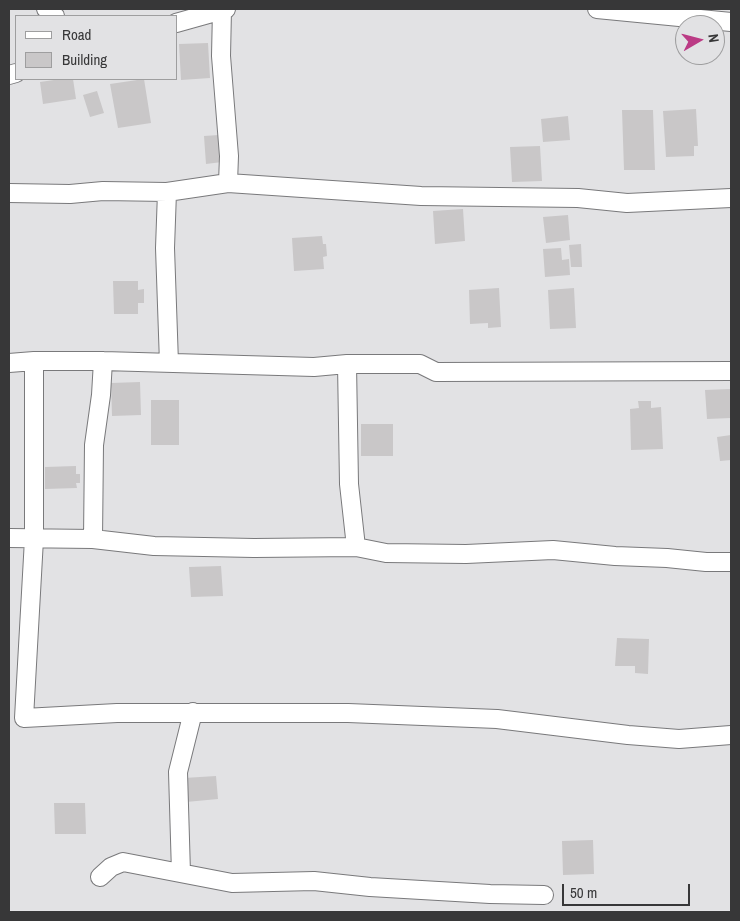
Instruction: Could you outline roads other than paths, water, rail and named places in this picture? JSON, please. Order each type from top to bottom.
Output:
[{"type":"street","points":[[178,22],[224,9],[220,56],[229,156],[228,183]]},
{"type":"street","points":[[597,9],[731,22]]},
{"type":"street","points":[[9,193],[167,192],[228,183],[421,196],[578,198],[627,203],[731,198]]},
{"type":"street","points":[[167,192],[165,248],[169,364]]},
{"type":"street","points":[[34,361],[34,539],[24,718],[117,712],[439,716],[497,718],[618,734],[679,739],[731,734]]},
{"type":"street","points":[[9,364],[34,361],[314,367],[347,364],[420,364],[436,372],[731,372]]},
{"type":"street","points":[[94,539],[94,445],[101,395],[103,361]]},
{"type":"street","points":[[347,364],[349,484],[356,547]]},
{"type":"street","points":[[9,538],[94,539],[154,546],[254,548],[356,547],[386,553],[466,554],[553,550],[615,556],[731,562]]},
{"type":"street","points":[[181,873],[178,772],[193,712]]},
{"type":"street","points":[[100,877],[111,867],[123,862],[232,883],[314,881],[398,889],[490,894],[544,894]]}]
